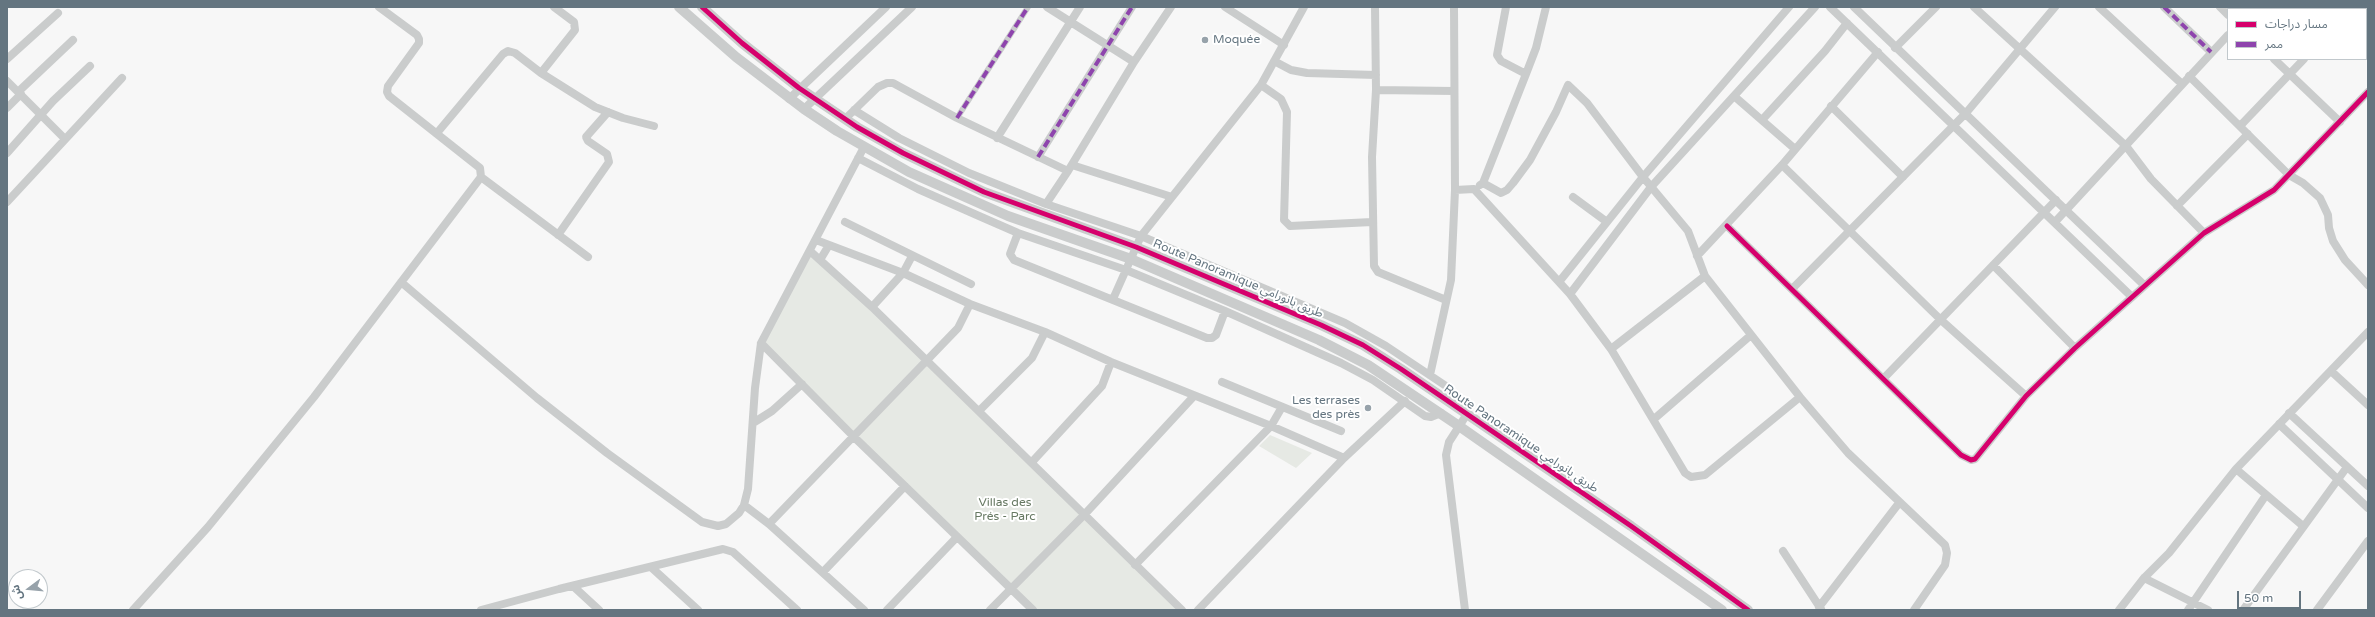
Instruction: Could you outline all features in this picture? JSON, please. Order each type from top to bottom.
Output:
[{"type":"street","points":[[133,610],[212,522],[309,403],[481,177],[480,168],[387,92],[388,86],[419,43],[419,39],[417,35],[378,7]]},
{"type":"street","points":[[541,73],[575,30],[574,22],[554,7]]},
{"type":"street","name":"Route Panoramique طريق بانورامي","points":[[679,7],[736,57],[789,99],[864,147],[922,178],[983,206],[1041,229],[1131,259],[1344,352],[1392,379],[1722,610]]},
{"type":"street","name":"Route Panoramique طريق بانورامي","points":[[702,7],[742,43],[814,99],[902,153],[984,192],[1136,247],[1342,334],[1382,357],[1631,526],[1748,610]]},
{"type":"street","points":[[789,99],[886,7]]},
{"type":"street","points":[[804,109],[912,7]]},
{"type":"street","points":[[957,118],[1028,7]]},
{"type":"street","points":[[1047,7],[1134,62]]},
{"type":"street","points":[[997,138],[1080,7]]},
{"type":"street","points":[[1038,157],[1132,7]]},
{"type":"street","points":[[1046,204],[1070,168],[1134,62],[1171,7]]},
{"type":"street","points":[[1225,7],[1284,45]]},
{"type":"street","points":[[1113,299],[1141,236],[1261,85],[1304,7]]},
{"type":"street","points":[[1375,7],[1376,90],[1372,157],[1372,222],[1376,269],[1446,300]]},
{"type":"street","points":[[1430,375],[1451,280],[1455,190],[1454,7]]},
{"type":"street","points":[[1506,7],[1497,55],[1501,61],[1526,74]]},
{"type":"street","points":[[1455,190],[1474,189],[1483,183],[1536,48],[1546,7]]},
{"type":"street","points":[[1559,282],[1643,177],[1788,7]]},
{"type":"street","points":[[1570,294],[1651,187],[1815,7]]},
{"type":"street","points":[[1830,7],[2132,297]]},
{"type":"street","points":[[1854,7],[1895,48],[1966,113],[2144,284]]},
{"type":"street","points":[[1895,48],[1936,7]]},
{"type":"street","points":[[1974,7],[2126,146],[2151,179],[2204,233]]},
{"type":"street","points":[[1792,289],[1966,113],[2019,48],[2055,7]]},
{"type":"street","points":[[2099,7],[2182,84]]},
{"type":"street","points":[[2164,7],[2211,52]]},
{"type":"street","points":[[7,59],[58,13]]},
{"type":"street","points":[[1762,120],[1825,51],[1847,23]]},
{"type":"street","points":[[2055,222],[2227,36]]},
{"type":"street","points":[[7,108],[19,93],[73,40]]},
{"type":"street","points":[[437,133],[505,52],[514,53],[541,73],[583,100],[608,112],[654,126]]},
{"type":"street","points":[[1698,256],[1782,165],[1878,52]]},
{"type":"street","points":[[2275,60],[2340,122]]},
{"type":"street","points":[[2240,126],[2303,60]]},
{"type":"street","points":[[1274,61],[1291,70],[1307,73],[1376,75]]},
{"type":"street","points":[[7,153],[90,66]]},
{"type":"street","points":[[2189,76],[2289,174],[2303,183],[2320,198],[2328,215],[2329,228],[2333,241],[2345,260],[2368,285]]},
{"type":"street","points":[[7,202],[122,78]]},
{"type":"street","points":[[7,81],[65,139]]},
{"type":"street","points":[[845,119],[878,87],[887,83],[902,87],[957,118],[1038,157],[1172,198]]},
{"type":"street","points":[[1261,85],[1281,99],[1287,112],[1284,220],[1286,224],[1290,226],[1372,222]]},
{"type":"street","points":[[1483,183],[1500,192],[1510,186],[1530,160],[1556,112],[1568,86],[1588,103],[1643,177],[1688,231],[1705,276],[1800,398],[1848,453],[1942,541],[1947,553],[1945,566],[1914,610]]},
{"type":"street","points":[[1376,90],[1454,91]]},
{"type":"street","points":[[1727,226],[1884,378],[1961,456],[1971,460],[1978,457],[2026,396],[2144,284],[2216,223],[2265,197],[2368,92]]},
{"type":"street","points":[[1734,96],[1795,149]]},
{"type":"street","points":[[1831,106],[1903,177]]},
{"type":"street","points":[[854,110],[899,138],[945,162],[1046,204],[1141,236],[1345,323],[1386,346],[1451,389],[1450,403]]},
{"type":"street","points":[[558,235],[609,162],[608,154],[588,141],[586,136],[608,112]]},
{"type":"street","points":[[2177,206],[2248,134]]},
{"type":"street","points":[[401,282],[537,398],[607,453],[702,522],[718,526],[726,524],[739,513],[744,505],[748,489],[761,343],[864,147]]},
{"type":"street","points":[[858,158],[918,188],[1018,233],[1126,270],[1225,311],[1355,370],[1428,417],[1441,413]]},
{"type":"street","points":[[1782,165],[1941,320],[2026,396]]},
{"type":"street","points":[[481,177],[588,258]]},
{"type":"street","points":[[1474,189],[1570,294],[1612,350],[1685,473],[1698,477],[1710,472],[1800,398]]},
{"type":"street","points":[[1573,197],[1607,222]]},
{"type":"street","points":[[1884,378],[2056,200]]},
{"type":"street","points":[[845,222],[971,284]]},
{"type":"street","points":[[1018,233],[1010,254],[1014,260],[1210,339],[1216,335],[1225,311]]},
{"type":"street","points":[[816,240],[904,272],[970,304],[1045,332],[1111,362],[1271,426],[1344,458]]},
{"type":"street","points":[[820,260],[829,245]]},
{"type":"street","points":[[810,251],[872,306],[1182,610]]},
{"type":"street","points":[[872,306],[904,272],[912,256]]},
{"type":"street","points":[[1993,265],[2075,348]]},
{"type":"street","points":[[1612,350],[1705,276]]},
{"type":"street","points":[[769,524],[853,436],[928,361],[958,328],[970,304]]},
{"type":"street","points":[[979,411],[1032,358],[1045,332]]},
{"type":"street","points":[[2119,610],[2144,578],[2169,553],[2236,470],[2278,424],[2368,332]]},
{"type":"street","points":[[1654,419],[1751,336]]},
{"type":"street","points":[[761,343],[853,436],[1033,610]]},
{"type":"street","points":[[1032,462],[1102,386],[1111,362]]},
{"type":"street","points":[[2331,371],[2368,405]]},
{"type":"street","points":[[1222,382],[1341,431]]},
{"type":"street","points":[[753,423],[772,411],[802,384]]},
{"type":"street","points":[[990,610],[1084,515],[1194,396]]},
{"type":"street","points":[[1198,610],[1344,458],[1405,402]]},
{"type":"street","points":[[1135,565],[1271,426],[1282,407]]},
{"type":"street","points":[[2289,413],[2368,486]]},
{"type":"street","points":[[1465,610],[1446,455],[1449,442],[1467,414]]},
{"type":"street","points":[[2278,424],[2368,508]]},
{"type":"street","points":[[2244,610],[2303,526],[2347,467]]},
{"type":"street","points":[[2236,470],[2303,526]]},
{"type":"street","points":[[823,572],[905,486]]},
{"type":"street","points":[[2188,610],[2266,495]]},
{"type":"street","points":[[1783,551],[1820,608],[1899,502]]},
{"type":"street","points":[[744,505],[769,524],[864,610]]},
{"type":"street","points":[[887,610],[957,537]]},
{"type":"street","points":[[2317,610],[2368,541]]},
{"type":"street","points":[[481,610],[496,608],[573,586],[652,568],[717,550],[729,550],[797,610]]},
{"type":"street","points":[[652,568],[698,610]]},
{"type":"street","points":[[2144,578],[2208,610]]},
{"type":"street","points":[[573,586],[599,610]]},
{"type":"green space","name":"Villas des Prés - Parc","points":[[810,251],[1182,610],[1033,610],[761,343]]},
{"type":"green space","points":[[1270,435],[1312,453],[1296,468],[1259,446]]},
{"type":"marked path","points":[[957,118],[1028,7]]},
{"type":"marked path","points":[[1038,157],[1132,7]]},
{"type":"marked path","points":[[2164,7],[2211,52]]},
{"type":"cycle path","points":[[702,7],[742,43],[799,88],[857,127],[903,153],[984,192],[1136,247],[1321,325],[1363,345],[1401,369],[1631,526],[1748,610]]},
{"type":"cycle path","points":[[1727,226],[1961,455],[1971,460],[1975,459],[2026,396],[2075,348],[2204,233],[2274,190],[2368,92]]},
{"type":"place","name":"Moquée","points":[[1205,40]]},
{"type":"place","name":"Les terrases des près","points":[[1368,408]]}]
